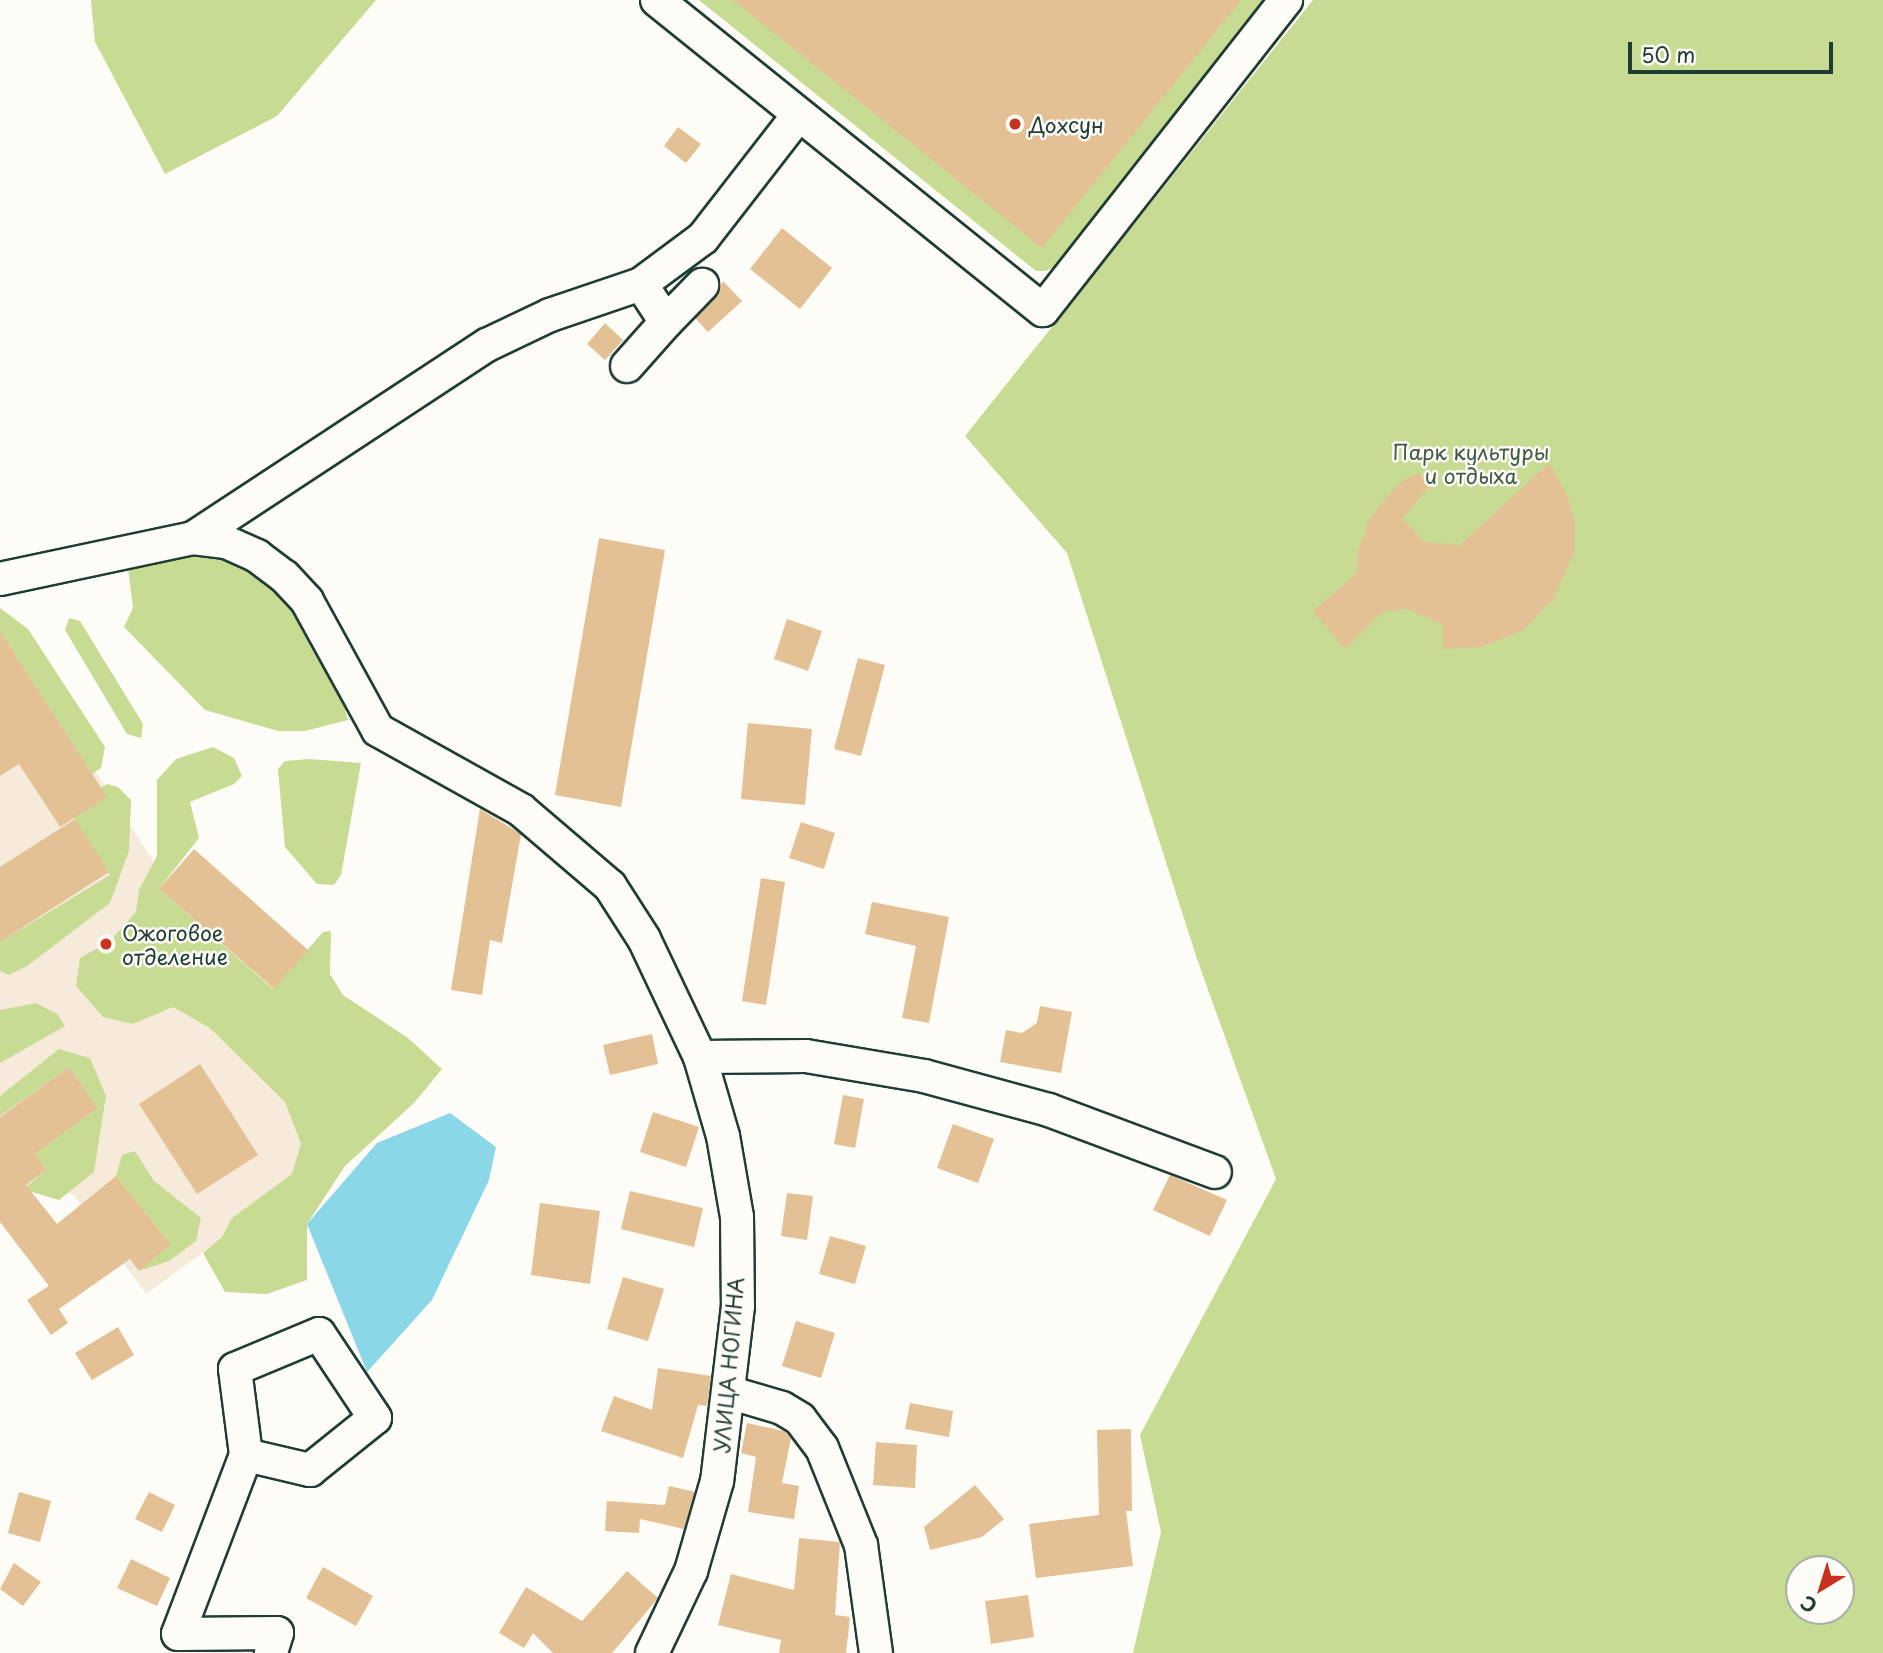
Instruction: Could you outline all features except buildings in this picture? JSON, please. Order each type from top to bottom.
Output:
[{"type":"street","points":[[657,0],[797,117],[1043,310],[1286,0]]},
{"type":"street","points":[[193,538],[487,345],[551,316],[641,284],[703,238],[797,117]]},
{"type":"street","points":[[641,284],[666,322]]},
{"type":"street","points":[[627,366],[702,285]]},
{"type":"street","name":"УЛИЦА НОГИНА","points":[[0,579],[193,538],[226,542],[284,576],[307,601],[378,730],[521,810],[610,886],[644,939],[700,1057],[723,1136],[737,1217],[738,1306],[717,1481],[691,1571],[652,1653]]},
{"type":"street","points":[[700,1057],[806,1056],[924,1076],[1049,1110],[1215,1172]]},
{"type":"street","points":[[246,1455],[310,1470],[375,1418],[319,1334],[235,1369],[246,1455],[178,1634],[277,1633],[271,1653]]},
{"type":"street","points":[[728,1392],[782,1408],[800,1419],[822,1448],[861,1545],[876,1653]]},
{"type":"shaded area","name":"Ожоговое отделение","points":[[0,623],[162,875],[150,889],[313,1147],[308,1176],[146,1294],[73,1194],[30,1187],[0,1204]]},
{"type":"green space","points":[[91,0],[376,0],[277,116],[165,174],[95,42]]},
{"type":"green space","name":"Дохсун","points":[[699,0],[1266,0],[1058,266],[1036,271]]},
{"type":"green space","name":"Парк культуры и отдыха","points":[[1313,0],[1883,0],[1883,1653],[1133,1653],[1161,1532],[1140,1435],[1276,1179],[1197,959],[1067,553],[965,436]]},
{"type":"green space","points":[[205,552],[242,560],[292,602],[337,682],[348,720],[305,731],[278,731],[205,710],[124,627],[133,608],[128,568],[136,561]]},
{"type":"green space","points":[[0,608],[28,629],[105,747],[101,768],[92,774],[4,637],[0,638]]},
{"type":"green space","points":[[69,618],[80,621],[143,724],[141,738],[127,734],[65,630]]},
{"type":"green space","points":[[213,747],[234,758],[242,776],[234,784],[190,802],[199,838],[159,889],[273,989],[323,932],[331,931],[330,974],[343,995],[408,1038],[442,1069],[414,1103],[345,1166],[307,1224],[307,1280],[267,1294],[225,1292],[203,1253],[222,1237],[232,1218],[292,1174],[301,1144],[285,1102],[210,1028],[173,1007],[133,1024],[103,1017],[76,986],[80,958],[110,941],[136,912],[139,890],[157,856],[157,780],[176,759]]},
{"type":"green space","points":[[309,759],[361,763],[341,875],[334,885],[317,884],[285,847],[278,769],[285,761]]},
{"type":"green space","points":[[107,784],[118,787],[131,800],[129,851],[110,903],[27,966],[9,975],[0,971],[0,942],[110,875],[74,818],[106,797],[101,788]]},
{"type":"green space","points":[[36,1003],[57,1014],[65,1026],[0,1063],[0,1010]]},
{"type":"green space","points":[[59,1049],[90,1058],[106,1096],[94,1172],[59,1200],[32,1192],[0,1209],[46,1170],[35,1154],[98,1108],[69,1067],[0,1116],[0,1096]]},
{"type":"green space","points":[[135,1151],[154,1181],[201,1218],[196,1241],[169,1261],[139,1271],[171,1245],[116,1176],[122,1155]]},
{"type":"water","points":[[450,1113],[496,1147],[489,1180],[432,1300],[367,1372],[307,1224],[377,1143]]},
{"type":"place","name":"Дохсун","points":[[1015,124]]},
{"type":"place","name":"Ожоговое отделение","points":[[106,944]]}]
